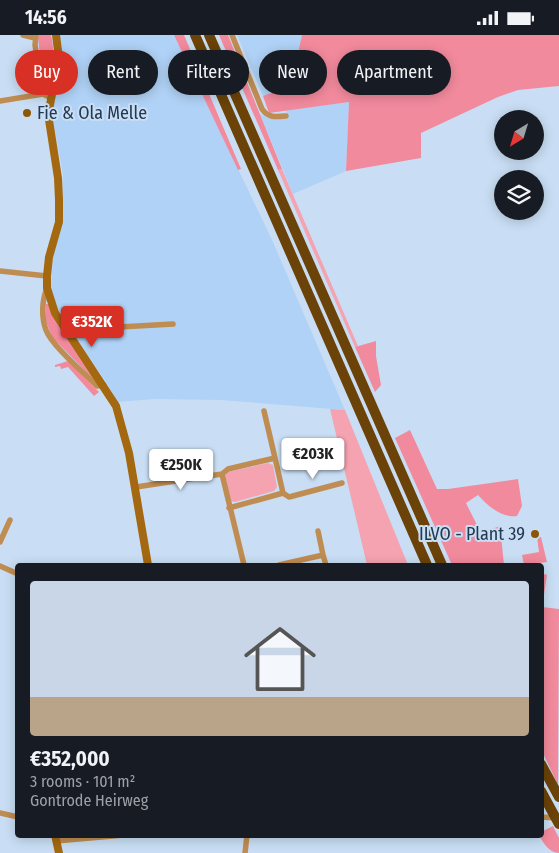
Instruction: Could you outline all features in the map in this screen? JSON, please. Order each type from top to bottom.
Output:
[{"type":"highway","points":[[195,35],[426,563]]},
{"type":"highway","points":[[209,35],[441,563]]},
{"type":"highway","points":[[544,770],[559,797]]},
{"type":"highway","points":[[544,796],[559,824]]},
{"type":"street","points":[[23,35],[36,37],[36,50]]},
{"type":"street","points":[[56,35],[59,58],[51,98],[49,120],[58,178],[59,222],[49,257],[47,288],[55,313],[116,406],[136,487],[148,563]]},
{"type":"street","points":[[232,35],[262,109],[272,117],[286,115]]},
{"type":"street","points":[[0,101],[37,95]]},
{"type":"street","points":[[45,95],[51,98]]},
{"type":"street","points":[[0,271],[47,276]]},
{"type":"street","points":[[47,288],[43,299],[44,323],[51,339],[97,386],[104,385]]},
{"type":"street","points":[[66,330],[173,324]]},
{"type":"street","points":[[264,411],[274,458],[286,495]]},
{"type":"street","points":[[136,487],[222,473],[228,469],[274,458]]},
{"type":"street","points":[[222,473],[243,563]]},
{"type":"street","points":[[229,508],[342,483]]},
{"type":"street","points":[[0,542],[10,520]]},
{"type":"street","points":[[318,531],[325,563]]},
{"type":"street","points":[[288,563],[323,555]]},
{"type":"street","points":[[0,566],[15,573]]},
{"type":"street","points":[[0,813],[15,816]]},
{"type":"street","points":[[544,817],[559,818]]},
{"type":"street","points":[[56,838],[60,853]]},
{"type":"street","points":[[245,853],[247,838]]},
{"type":"shaded area","points":[[39,35],[51,35],[53,50],[39,50]]},
{"type":"shaded area","points":[[59,35],[174,35],[181,50],[168,50],[168,95],[203,95],[273,242],[345,410],[221,400],[154,399],[118,402],[64,320],[57,307],[51,288],[53,256],[62,222],[63,175],[54,125],[53,96],[78,95],[78,50],[61,50]]},
{"type":"shaded area","points":[[174,35],[184,35],[190,50],[181,50]]},
{"type":"shaded area","points":[[219,35],[228,35],[234,50],[226,50]]},
{"type":"shaded area","points":[[237,35],[302,35],[299,50],[259,50],[259,87],[249,63],[249,50],[243,50]]},
{"type":"shaded area","points":[[302,35],[559,35],[559,86],[518,90],[498,97],[421,133],[421,158],[346,171],[349,102],[269,113],[263,96],[266,95],[327,95],[327,50],[299,50]]},
{"type":"shaded area","points":[[249,87],[282,169],[278,170],[245,95],[249,95]]},
{"type":"shaded area","points":[[202,95],[210,95],[241,169],[238,170]]},
{"type":"shaded area","points":[[349,102],[346,171],[293,194],[260,114],[268,118],[287,118],[286,110]]},
{"type":"shaded area","points":[[282,169],[358,346],[355,347],[278,170]]},
{"type":"shaded area","points":[[46,304],[48,304],[95,378],[93,379],[52,337],[45,319]]},
{"type":"shaded area","points":[[376,341],[376,356],[381,385],[375,392],[355,347]]},
{"type":"shaded area","points":[[68,361],[99,392],[94,396],[68,367],[61,369],[60,366],[55,367],[55,365]]},
{"type":"shaded area","points":[[330,409],[345,410],[407,563],[367,563]]},
{"type":"shaded area","points":[[410,430],[437,489],[518,479],[522,506],[517,516],[500,513],[478,495],[466,503],[481,533],[500,526],[504,563],[451,563],[395,438]]},
{"type":"shaded area","points":[[268,463],[273,465],[277,487],[274,491],[235,502],[231,501],[225,475],[227,472]]},
{"type":"shaded area","points":[[537,537],[541,537],[547,562],[524,563],[522,555],[539,552]]},
{"type":"shaded area","points":[[544,574],[547,575],[544,594]]},
{"type":"shaded area","points":[[544,607],[559,609],[558,785],[544,755]]},
{"type":"shaded area","points":[[553,826],[559,838],[559,853],[550,850],[545,845],[541,838],[544,838],[544,830]]},
{"type":"place","name":"Fie & Ola Melle","points":[[27,113]]},
{"type":"place","name":"ILVO - Plant 39","points":[[535,534]]}]
